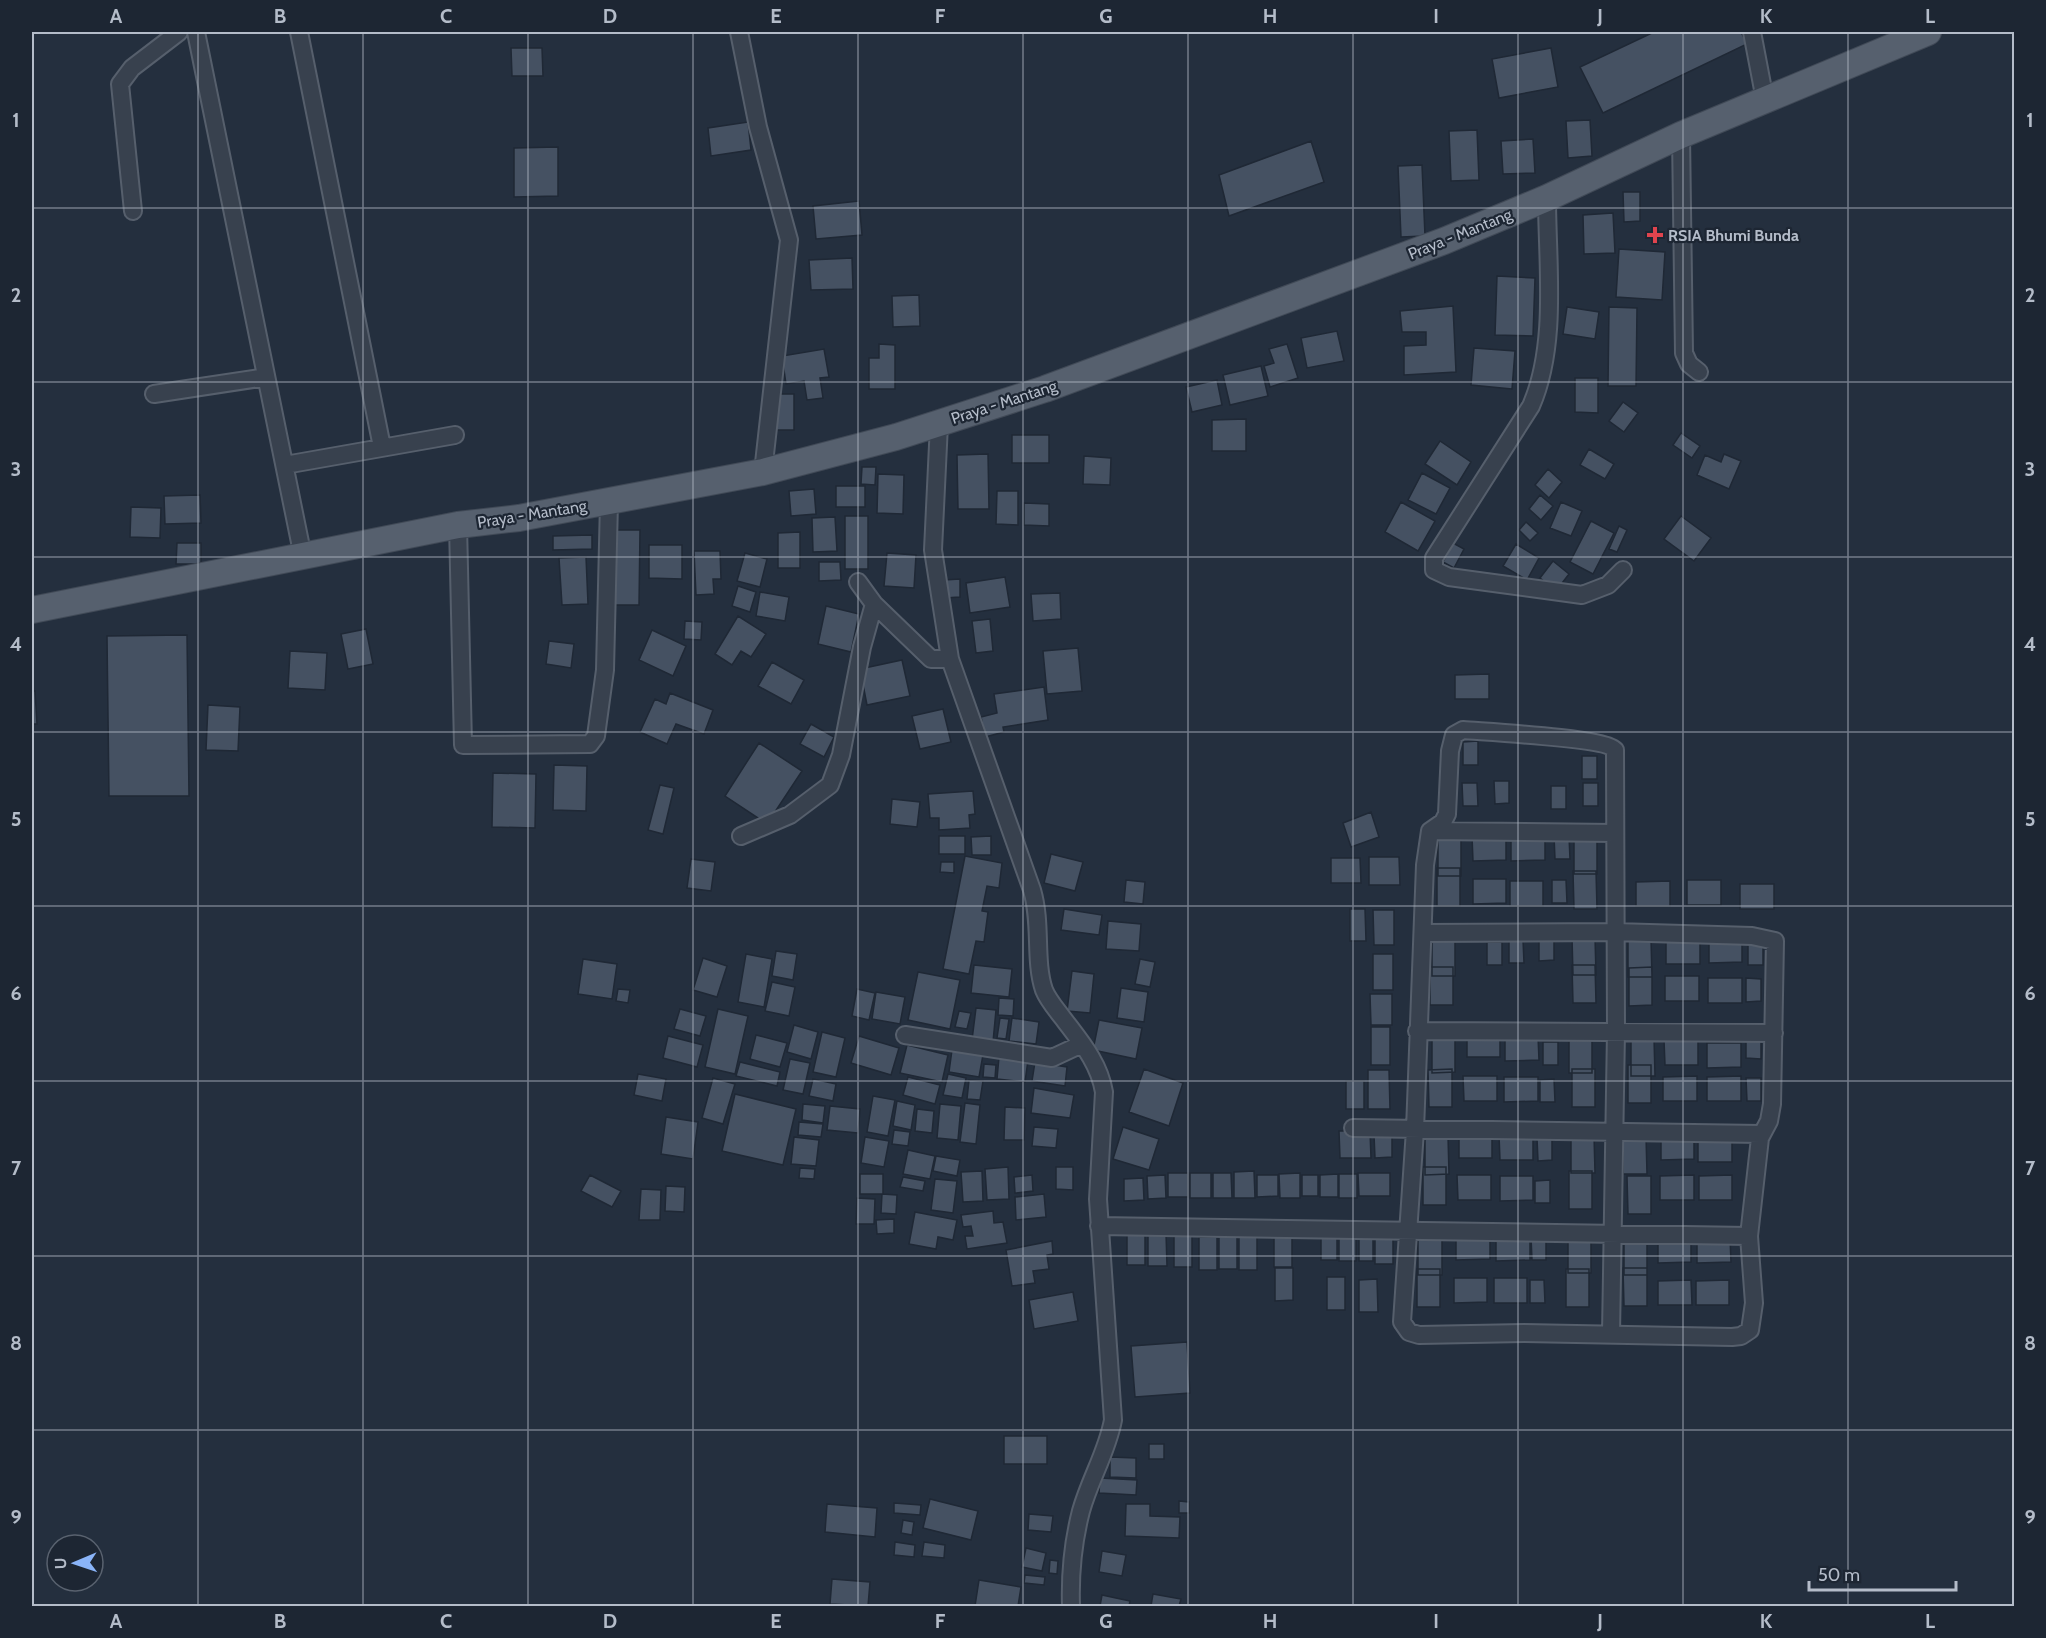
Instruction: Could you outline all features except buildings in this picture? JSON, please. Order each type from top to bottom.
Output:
[{"type":"main road","name":"Praya - Mantang","points":[[32,610],[458,525],[519,518],[763,472],[939,424],[1045,389],[1391,261],[1547,198],[1681,135],[1928,32]]},
{"type":"street","points":[[133,211],[120,84],[132,68],[178,32]]},
{"type":"street","points":[[196,32],[303,557]]},
{"type":"street","points":[[299,32],[382,447]]},
{"type":"street","points":[[739,32],[758,127],[789,240],[763,472]]},
{"type":"street","points":[[1752,32],[1765,100]]},
{"type":"street","points":[[1681,135],[1684,353],[1689,364],[1699,372]]},
{"type":"street","points":[[1547,198],[1547,341],[1540,383],[1531,406],[1434,558],[1434,570],[1449,577],[1582,596],[1608,585],[1623,570]]},
{"type":"street","points":[[154,394],[266,377]]},
{"type":"street","points":[[939,424],[933,550],[950,658],[1032,890],[1038,912],[1041,979],[1045,993],[1095,1061],[1101,1075],[1104,1092],[1104,1124],[1098,1168],[1099,1226],[1113,1419],[1104,1455],[1081,1509],[1070,1581],[1071,1606]]},
{"type":"street","points":[[285,465],[455,435]]},
{"type":"street","points":[[458,525],[463,745],[590,744],[596,736],[605,670],[609,502]]},
{"type":"street","points":[[858,582],[874,604],[931,658],[950,658]]},
{"type":"street","points":[[741,836],[790,815],[830,785],[841,755],[862,647],[874,604]]},
{"type":"street","points":[[1422,933],[1615,932],[1772,939],[1776,945],[1771,1113],[1768,1125],[1761,1134],[1749,1236],[1754,1316],[1747,1333],[1732,1337],[1611,1334],[1419,1335],[1409,1332],[1402,1322],[1415,1130],[1418,1031],[1422,933],[1425,865],[1430,831],[1443,822],[1446,816],[1450,751],[1455,735],[1463,730],[1579,740],[1614,747],[1615,833],[1615,932],[1616,1031],[1611,1334]]},
{"type":"street","points":[[1430,831],[1615,833]]},
{"type":"street","points":[[1418,1031],[1774,1033]]},
{"type":"street","points":[[905,1035],[1052,1058],[1082,1044]]},
{"type":"street","points":[[1353,1128],[1761,1134]]},
{"type":"street","points":[[1099,1226],[1749,1236]]},
{"type":"place","name":"RSIA Bhumi Bunda","points":[[1655,235]]}]
